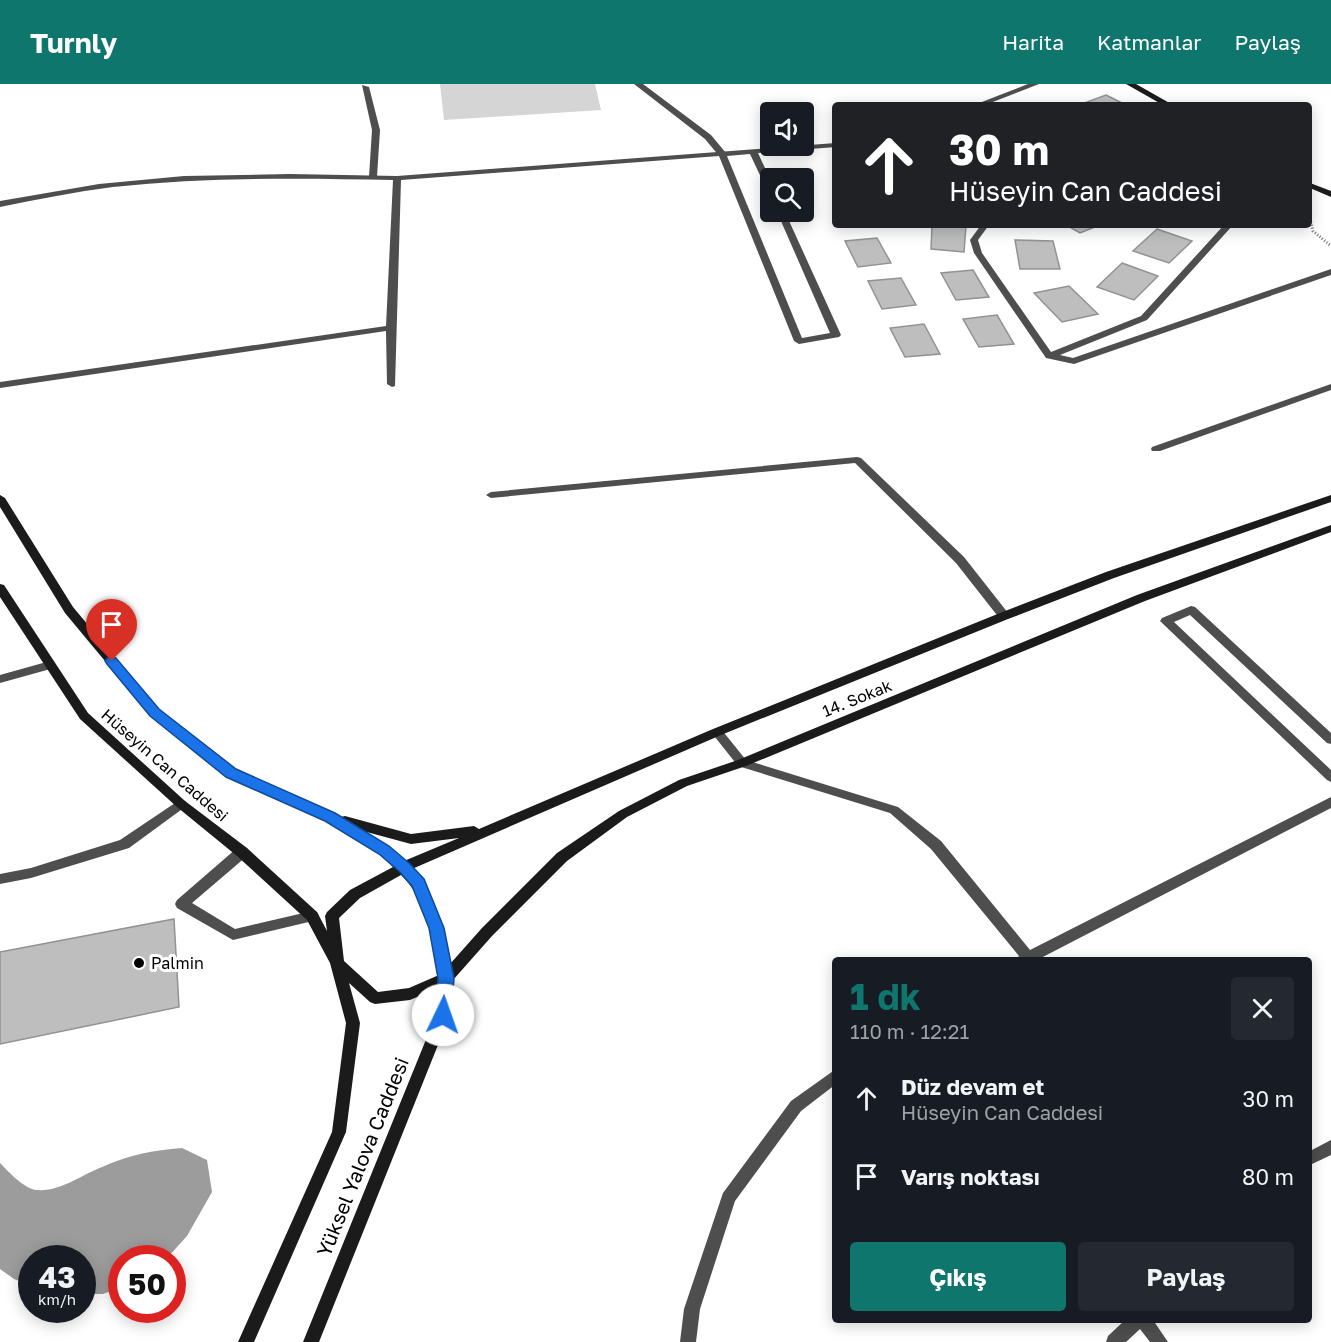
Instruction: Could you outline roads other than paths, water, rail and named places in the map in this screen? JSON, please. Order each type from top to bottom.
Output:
[{"type":"street","points":[[638,84],[708,137],[723,155],[799,341],[836,335],[785,222]]},
{"type":"street","points":[[986,102],[1035,84]]},
{"type":"street","points":[[1130,84],[1163,102]]},
{"type":"street","points":[[364,87],[376,130],[373,177]]},
{"type":"street","points":[[0,204],[113,185],[226,176],[397,178],[832,145]]},
{"type":"street","points":[[754,153],[761,168]]},
{"type":"street","points":[[392,384],[391,328],[397,178]]},
{"type":"street","points":[[1312,186],[1331,194]]},
{"type":"street","points":[[983,228],[974,240],[978,253],[1049,356],[1074,361],[1331,272]]},
{"type":"street","points":[[1049,356],[1144,318],[1226,228]]},
{"type":"street","points":[[0,385],[391,328]]},
{"type":"street","points":[[1156,449],[1331,387]]},
{"type":"street","points":[[491,495],[857,460],[960,560],[1004,616]]},
{"type":"street","name":"Hüseyin Can Caddesi","points":[[0,498],[69,610],[154,712],[231,773],[330,817],[384,850],[418,883]]},
{"type":"street","name":"14. Sokak","points":[[404,867],[717,732],[1004,616],[1110,575],[1331,498]]},
{"type":"street","name":"14. Sokak","points":[[446,978],[487,932],[562,857],[623,814],[683,783],[742,763],[1141,598],[1331,528]]},
{"type":"street","name":"Hüseyin Can Caddesi","points":[[0,588],[84,716],[181,804],[242,852],[312,916]]},
{"type":"street","points":[[1331,740],[1191,610],[1166,621],[1331,777]]},
{"type":"street","points":[[0,679],[50,665]]},
{"type":"street","points":[[717,732],[742,763],[894,810],[936,845],[1025,957]]},
{"type":"street","points":[[1031,957],[1331,802]]},
{"type":"street","points":[[0,879],[31,873],[124,844],[181,804]]},
{"type":"street","points":[[330,817],[411,839],[487,830]]},
{"type":"street","points":[[242,852],[182,904],[233,935],[312,916]]},
{"type":"street","points":[[404,867],[355,894],[332,916],[337,963],[375,998],[410,994],[446,978]]},
{"type":"street","name":"Yüksel Yalova Caddesi","points":[[311,1342],[443,1015],[446,978],[437,928],[418,883]]},
{"type":"street","name":"Yüksel Yalova Caddesi","points":[[246,1342],[339,1132],[352,1023],[337,963],[312,916]]},
{"type":"street","points":[[688,1342],[692,1309],[728,1198],[796,1106],[832,1079]]},
{"type":"street","points":[[1312,1157],[1331,1147]]},
{"type":"street","points":[[1114,1342],[1134,1323]]},
{"type":"street","points":[[1145,1323],[1160,1342]]},
{"type":"place","name":"Palmin","points":[[139,963]]}]
